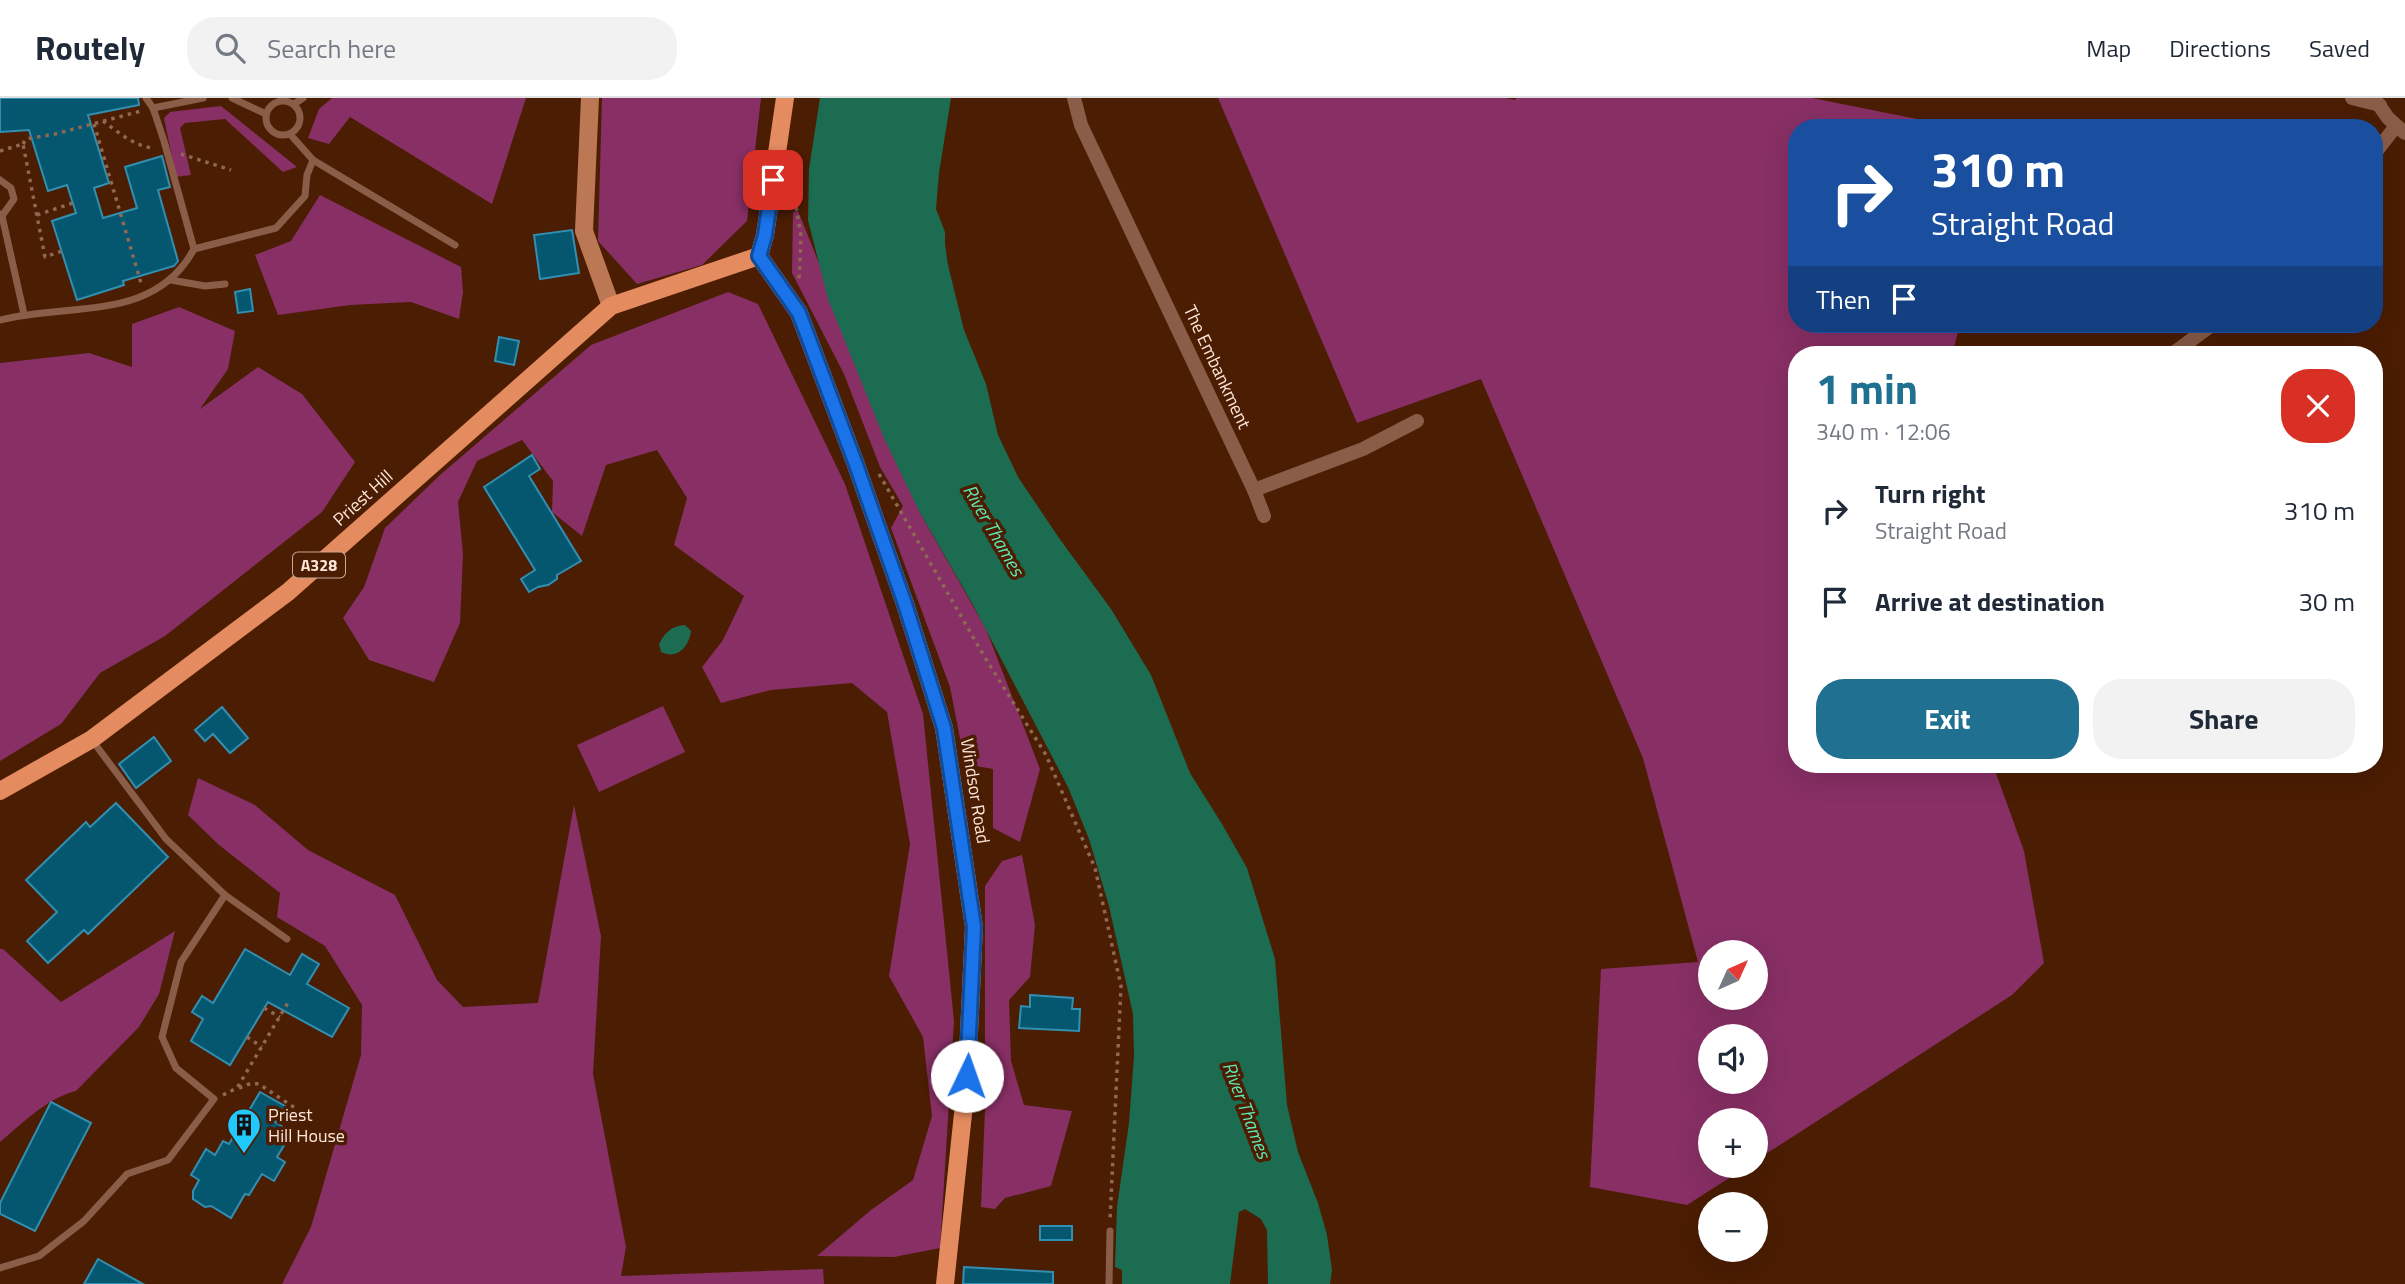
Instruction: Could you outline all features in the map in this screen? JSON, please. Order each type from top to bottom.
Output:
[{"type":"main road","points":[[590,98],[584,231],[611,306]]},
{"type":"main road","points":[[759,256],[765,235],[785,98]]},
{"type":"main road","name":"Priest Hill","points":[[0,790],[92,739],[288,592],[611,306],[759,256]]},
{"type":"main road","name":"Windsor Road","points":[[759,256],[799,313],[905,604],[944,728],[974,927],[967,1076],[945,1284]]},
{"type":"street","name":"The Embankment","points":[[1074,98],[1081,125],[1264,516]]},
{"type":"street","points":[[2352,98],[2377,102],[2400,129],[2383,145]]},
{"type":"street","points":[[2183,346],[2201,333]]},
{"type":"street","points":[[1254,491],[1363,449],[1417,421]]},
{"type":"lane","points":[[0,320],[24,314],[128,303],[171,279],[185,266],[194,249],[167,149],[153,108],[146,98]]},
{"type":"lane","points":[[153,108],[203,98]]},
{"type":"lane","points":[[232,98],[266,114]]},
{"type":"lane","points":[[294,104],[303,98]]},
{"type":"lane","points":[[285,100],[294,104],[300,119],[295,131],[279,134],[268,126],[266,114],[275,102],[285,100]]},
{"type":"lane","points":[[290,134],[313,160],[455,245]]},
{"type":"lane","points":[[194,249],[276,228],[305,196],[307,176],[313,160]]},
{"type":"lane","points":[[0,180],[11,188],[14,200],[1,215],[24,314]]},
{"type":"lane","points":[[171,279],[205,286],[225,284]]},
{"type":"lane","points":[[92,739],[166,839],[225,895],[288,939]]},
{"type":"lane","points":[[0,1268],[39,1256],[84,1221],[127,1174],[168,1160],[214,1099],[176,1068],[162,1037],[181,962],[225,895]]},
{"type":"lane","points":[[1109,1284],[1110,1231]]},
{"type":"path","points":[[0,151],[23,144],[26,139],[153,108]]},
{"type":"path","points":[[103,121],[145,147],[167,149],[231,170]]},
{"type":"path","points":[[94,124],[144,296]]},
{"type":"path","points":[[23,144],[45,257],[62,251]]},
{"type":"path","points":[[792,179],[801,236],[799,285]]},
{"type":"path","points":[[37,215],[73,203]]},
{"type":"path","points":[[878,472],[984,656],[1046,755],[1095,868],[1121,986],[1110,1231]]},
{"type":"path","points":[[237,1088],[289,1001]]},
{"type":"path","points":[[264,1008],[280,1017]]},
{"type":"path","points":[[247,1037],[262,1047]]},
{"type":"path","points":[[214,1099],[252,1083],[259,1084],[298,1110]]},
{"type":"shaded area","points":[[332,98],[526,98],[492,204],[350,117],[329,144],[308,138],[319,109]]},
{"type":"shaded area","points":[[602,98],[761,98],[747,221],[702,265],[637,284],[598,241]]},
{"type":"shaded area","points":[[1218,98],[1812,98],[1917,119],[1788,119],[1788,333],[1958,333],[1954,346],[1788,346],[1788,773],[1996,773],[2024,851],[2044,963],[2012,995],[1768,1153],[1768,1108],[1698,1108],[1698,1178],[1729,1178],[1707,1192],[1698,1192],[1698,1198],[1687,1205],[1590,1187],[1601,969],[1698,962],[1643,758],[1481,379],[1357,423]]},
{"type":"shaded area","points":[[221,106],[297,167],[283,172],[225,119],[185,123],[180,128],[191,175],[176,177],[164,118],[170,112]]},
{"type":"shaded area","points":[[320,195],[461,267],[463,292],[459,319],[411,302],[350,305],[278,315],[255,255],[291,241]]},
{"type":"shaded area","points":[[798,211],[919,511],[986,629],[1040,769],[1020,842],[993,828],[993,769],[965,764],[950,687],[891,528],[903,506],[880,467],[844,374],[792,273],[793,212]]},
{"type":"shaded area","points":[[728,292],[758,304],[845,484],[923,714],[954,1021],[940,1248],[894,1257],[817,1256],[871,1210],[913,1180],[932,1116],[923,1037],[889,976],[910,844],[887,712],[852,683],[771,690],[721,703],[702,667],[723,640],[744,596],[674,545],[687,498],[657,450],[606,465],[582,536],[552,512],[553,481],[522,440],[477,461],[458,502],[463,554],[460,623],[434,682],[369,660],[343,618],[364,587],[385,528],[440,475],[591,345]]},
{"type":"shaded area","points":[[179,307],[235,331],[228,369],[200,409],[258,367],[302,394],[355,462],[322,512],[165,636],[100,673],[61,724],[0,761],[0,363],[89,353],[132,367],[132,324]]},
{"type":"shaded area","points":[[663,706],[685,752],[599,792],[577,745]]},
{"type":"shaded area","points":[[198,778],[255,805],[308,850],[395,895],[437,980],[463,1007],[538,1003],[574,805],[601,936],[593,1074],[626,1247],[621,1276],[823,1269],[824,1284],[282,1284],[311,1227],[361,1055],[362,1005],[325,946],[277,917],[280,893],[219,845],[188,815]]},
{"type":"shaded area","points":[[1022,855],[1035,925],[1030,977],[1009,1000],[1011,1061],[1024,1105],[1072,1111],[1051,1186],[1005,1198],[995,1209],[981,1207],[985,1109],[985,886],[1002,861]]},
{"type":"shaded area","points":[[175,931],[159,994],[139,1027],[76,1091],[45,1105],[0,1142],[0,949],[61,1002]]},
{"type":"water","name":"River Thames","points":[[820,98],[951,98],[936,209],[945,232],[948,265],[964,330],[986,384],[998,435],[1018,477],[1111,609],[1151,675],[1190,773],[1247,868],[1275,959],[1287,1105],[1298,1152],[1327,1235],[1332,1270],[1330,1284],[1268,1284],[1267,1230],[1261,1219],[1245,1209],[1239,1212],[1230,1284],[1122,1284],[1122,1270],[1115,1267],[1117,1207],[1129,1123],[1134,1056],[1133,1014],[1109,906],[1089,839],[1068,787],[973,605],[919,511],[884,438],[828,299],[808,220],[809,169]]},
{"type":"water","points":[[685,625],[691,631],[685,647],[677,653],[661,652],[659,644],[666,633]]},
{"type":"building","points":[[0,98],[138,98],[139,105],[88,115],[109,183],[94,188],[103,218],[137,208],[125,167],[162,156],[170,187],[158,190],[178,261],[174,266],[123,281],[124,285],[77,300],[52,221],[76,213],[67,185],[48,191],[29,130],[0,132]]},
{"type":"building","points":[[572,230],[579,273],[540,279],[534,235]]},
{"type":"building","points":[[250,289],[253,311],[238,313],[235,292]]},
{"type":"building","points":[[499,337],[519,341],[514,365],[495,361]]},
{"type":"building","points":[[532,455],[540,469],[529,476],[581,561],[557,575],[557,579],[548,585],[529,592],[521,579],[535,570],[484,487]]},
{"type":"building","points":[[222,707],[248,738],[230,753],[213,734],[205,741],[195,730]]},
{"type":"building","points":[[154,737],[171,761],[136,788],[119,764]]},
{"type":"building","points":[[116,803],[168,857],[88,934],[84,930],[48,963],[27,941],[57,912],[26,880],[86,822],[90,827]]},
{"type":"building","points":[[245,949],[290,975],[302,954],[319,964],[307,984],[349,1008],[332,1037],[268,1002],[230,1065],[191,1041],[203,1019],[192,1012],[202,996],[213,1003]]},
{"type":"building","points":[[1030,995],[1073,998],[1072,1009],[1080,1009],[1079,1031],[1019,1028],[1021,1006],[1030,1007]]},
{"type":"building","name":"Priest Hill House","points":[[260,1092],[285,1106],[275,1122],[292,1132],[277,1157],[285,1162],[274,1181],[262,1174],[249,1195],[245,1194],[231,1218],[193,1199],[193,1191],[199,1180],[191,1175],[206,1149],[215,1155],[223,1141],[229,1144]]},
{"type":"building","points":[[51,1102],[91,1123],[35,1231],[0,1214],[0,1203]]},
{"type":"building","points":[[1040,1226],[1072,1226],[1072,1240],[1040,1240]]},
{"type":"building","points":[[98,1259],[143,1284],[84,1284]]},
{"type":"building","points":[[964,1267],[1053,1272],[1053,1284],[963,1284]]},
{"type":"place","name":"Priest Hill House","points":[[244,1155]]},
{"type":"route","points":[[773,180],[759,256],[799,313],[905,604],[944,728],[974,927],[967,1076]]}]
